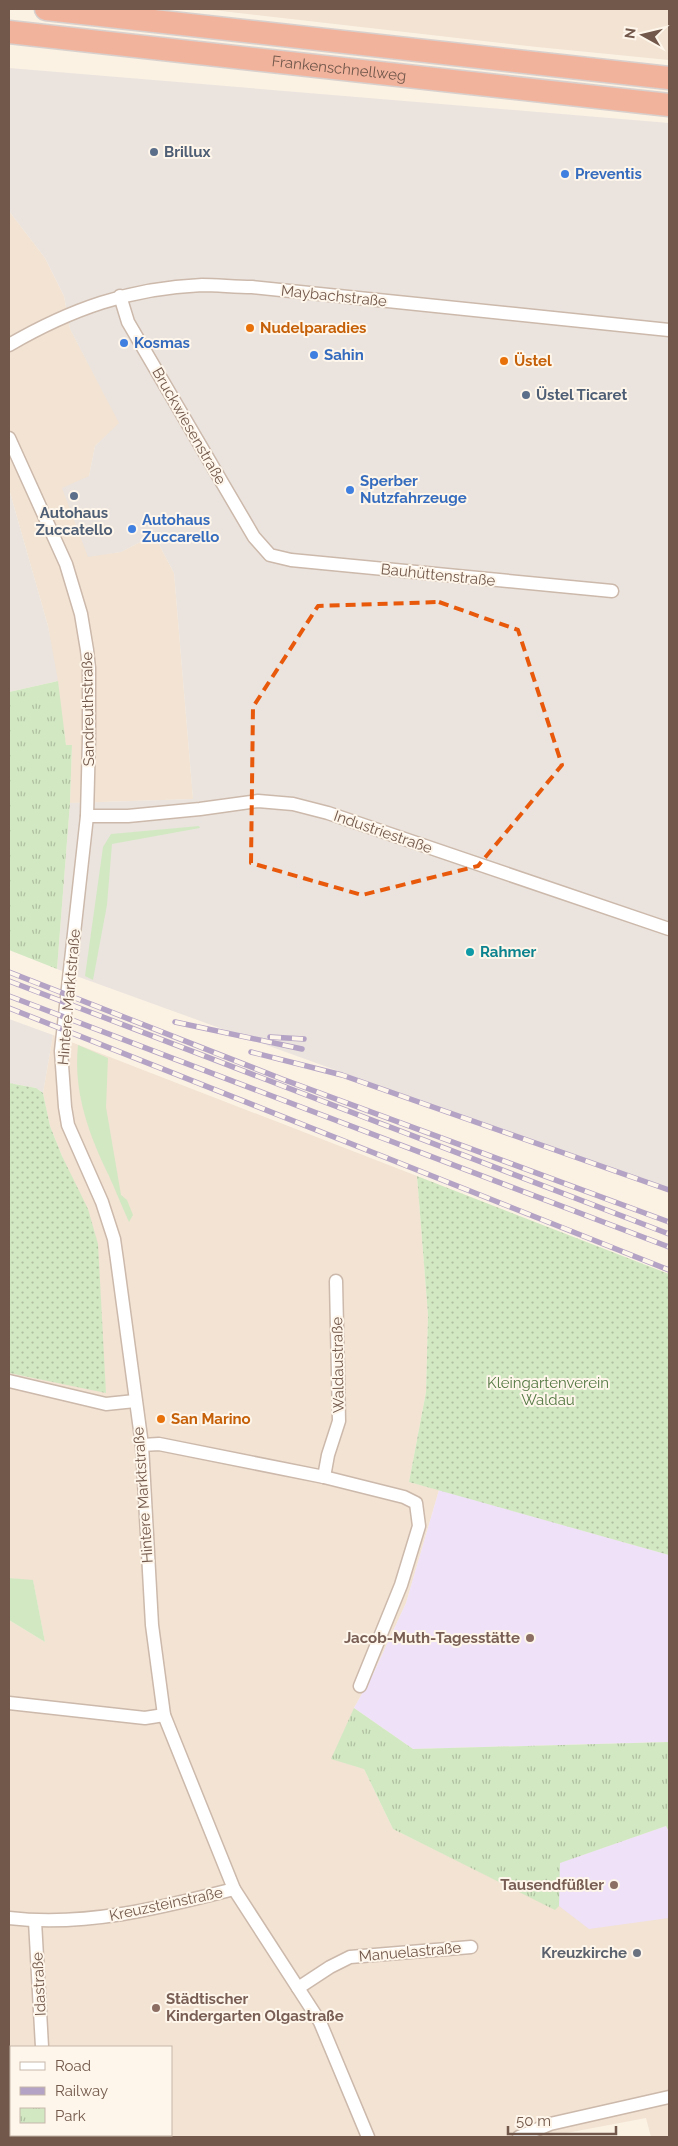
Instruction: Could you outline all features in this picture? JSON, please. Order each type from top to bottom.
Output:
[{"type":"highway","name":"Frankenschnellweg","points":[[46,9],[669,78]]},
{"type":"highway","name":"Frankenschnellweg","points":[[9,32],[669,105]]},
{"type":"street","name":"Maybachstraße","points":[[9,345],[38,328],[80,309],[120,296],[154,289],[203,285],[252,287],[669,330]]},
{"type":"street","name":"Bruckwiesenstraße","points":[[120,296],[128,322],[254,537],[265,551]]},
{"type":"street","name":"Sandreuthstraße","points":[[9,438],[66,564],[81,614],[89,668],[87,816]]},
{"type":"street","name":"Bauhüttenstraße","points":[[265,551],[270,555],[291,560],[612,592]]},
{"type":"street","name":"Industriestraße","points":[[87,816],[128,816],[258,801],[293,804],[328,813],[669,929]]},
{"type":"street","name":"Hintere Marktstraße","points":[[87,816],[61,1051],[64,1107],[72,1136],[102,1202],[114,1239],[142,1445],[152,1625],[164,1715],[234,1889],[320,2022],[368,2137]]},
{"type":"street","name":"Waldaustraße","points":[[324,1476],[328,1454],[339,1421],[336,1281]]},
{"type":"street","points":[[9,1382],[106,1404],[136,1401]]},
{"type":"street","points":[[142,1445],[159,1444],[324,1476],[404,1496],[416,1503],[419,1526],[401,1585],[360,1686]]},
{"type":"street","points":[[9,1703],[144,1718],[164,1715]]},
{"type":"street","name":"Kreuzsteinstraße","points":[[9,1918],[36,1921],[124,1915],[234,1889]]},
{"type":"street","name":"Idastraße","points":[[36,1921],[42,2046]]},
{"type":"street","name":"Manuelastraße","points":[[298,1988],[330,1967],[350,1957],[471,1947]]},
{"type":"street","points":[[519,2137],[550,2124],[669,2096]]},
{"type":"highlighted area","points":[[439,602],[518,630],[562,765],[478,866],[362,895],[251,863],[253,707],[318,606]]},
{"type":"shaded area","points":[[204,9],[669,9],[669,60],[537,47]]},
{"type":"shaded area","points":[[9,68],[669,123],[669,1191],[57,969],[70,803],[193,799],[174,573],[154,535],[121,552],[88,557],[62,488],[89,476],[95,446],[119,423],[70,329],[64,296],[45,258],[9,211]]},
{"type":"shaded area","points":[[9,211],[45,258],[64,296],[70,329],[120,423],[95,446],[89,476],[88,556],[121,552],[154,535],[174,573],[193,799],[70,803],[72,745],[66,745],[48,626],[9,489]]},
{"type":"shaded area","points":[[9,489],[48,626],[58,681],[9,692]]},
{"type":"shaded area","points":[[9,1019],[53,1035],[43,1093],[36,1088],[9,1083]]},
{"type":"shaded area","points":[[53,1035],[417,1176],[428,1315],[426,1392],[409,1482],[439,1490],[406,1603],[374,1672],[354,1708],[364,1769],[393,1829],[555,1909],[559,1863],[669,1832],[669,2137],[651,2137],[646,2118],[545,2137],[9,2137],[9,1620],[45,1642],[33,1581],[9,1578],[9,1373],[106,1392],[62,1156],[50,1126],[43,1093]]},
{"type":"shaded area","name":"Jacob-Muth-Tagesstätte","points":[[439,1490],[669,1555],[669,1742],[413,1749],[354,1708],[374,1672],[406,1603]]},
{"type":"shaded area","name":"Tausendfüßler","points":[[666,1826],[669,1832],[669,1918],[589,1929],[559,1906],[559,1863]]},
{"type":"green space","points":[[58,681],[66,745],[72,745],[70,803],[57,969],[9,950],[9,692]]},
{"type":"green space","points":[[199,826],[200,828],[112,844],[107,905],[93,980],[85,976],[103,847],[111,834]]},
{"type":"green space","points":[[78,1045],[108,1058],[106,1107],[121,1195],[127,1200],[133,1215],[129,1222],[95,1145],[84,1113],[78,1080]]},
{"type":"green space","points":[[9,1083],[36,1088],[43,1093],[50,1126],[62,1156],[88,1209],[98,1244],[106,1393],[9,1373]]},
{"type":"green space","name":"Kleingartenverein Waldau","points":[[417,1176],[669,1274],[669,1555],[409,1482],[426,1392],[428,1315]]},
{"type":"green space","points":[[9,1578],[33,1580],[45,1642],[9,1620]]},
{"type":"green space","points":[[354,1708],[413,1749],[669,1742],[669,1832],[666,1826],[560,1863],[559,1906],[555,1910],[393,1829],[364,1769],[331,1759]]},
{"type":"railway","points":[[9,972],[282,1079],[669,1222]]},
{"type":"railway","points":[[9,981],[669,1234]]},
{"type":"railway","points":[[9,996],[669,1247]]},
{"type":"railway","points":[[9,1008],[669,1270]]},
{"type":"railway","points":[[175,1022],[302,1049]]},
{"type":"railway","points":[[270,1037],[304,1039]]},
{"type":"railway","points":[[251,1052],[342,1075],[669,1190]]},
{"type":"place","name":"Brillux","points":[[154,152]]},
{"type":"place","name":"Preventis","points":[[565,174]]},
{"type":"place","name":"Nudelparadies","points":[[250,328]]},
{"type":"place","name":"Kosmas","points":[[124,343]]},
{"type":"place","name":"Sahin","points":[[314,355]]},
{"type":"place","name":"Üstel","points":[[504,361]]},
{"type":"place","name":"Üstel Ticaret","points":[[526,395]]},
{"type":"place","name":"Sperber Nutzfahrzeuge","points":[[350,490]]},
{"type":"place","name":"Autohaus Zuccatello","points":[[74,496]]},
{"type":"place","name":"Autohaus Zuccarello","points":[[132,529]]},
{"type":"place","name":"Rahmer","points":[[470,952]]},
{"type":"place","name":"San Marino","points":[[161,1419]]},
{"type":"place","name":"Jacob-Muth-Tagesstätte","points":[[530,1638]]},
{"type":"place","name":"Tausendfüßler","points":[[614,1885]]},
{"type":"place","name":"Kreuzkirche","points":[[637,1953]]},
{"type":"place","name":"Städtischer Kindergarten Olgastraße","points":[[156,2008]]}]
